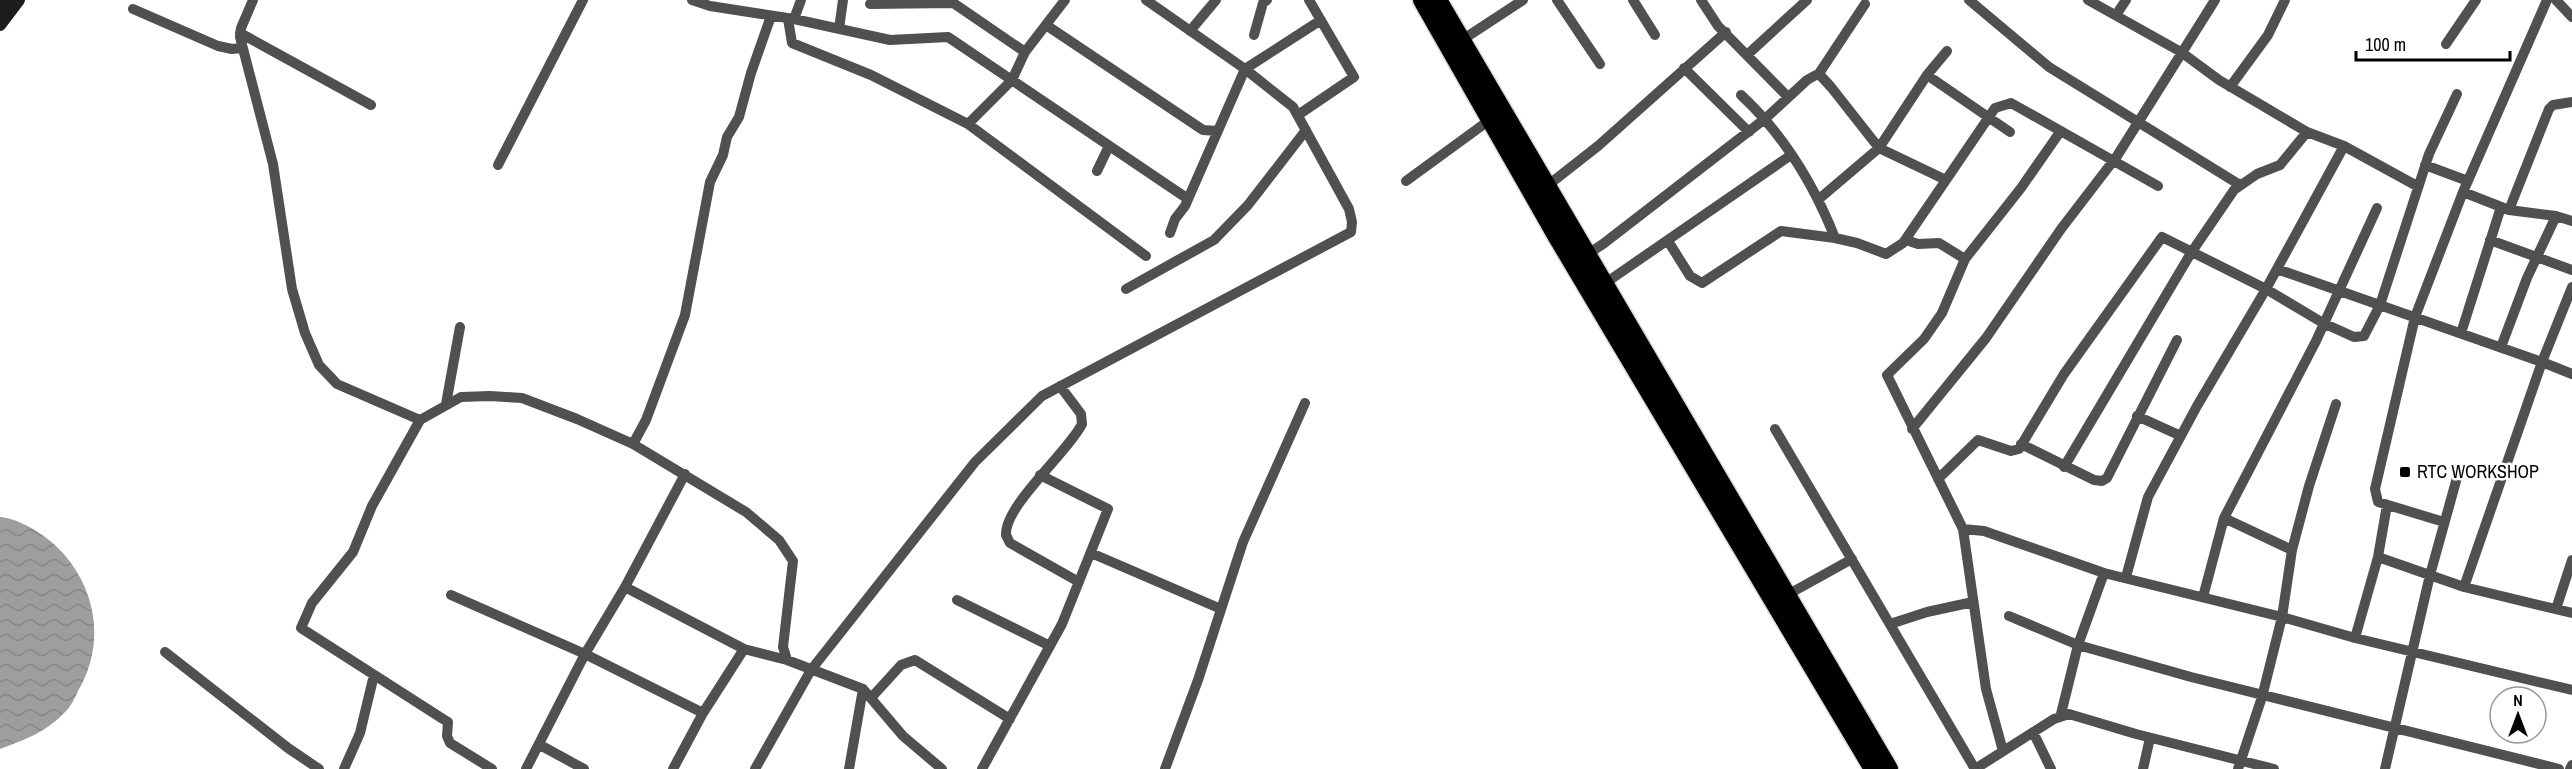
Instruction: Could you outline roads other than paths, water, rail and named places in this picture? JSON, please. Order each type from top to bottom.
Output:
[{"type":"highway","points":[[1422,0],[1491,119],[1580,259],[1695,465],[1873,769]]},
{"type":"highway","points":[[1438,0],[1547,186],[1580,259],[1604,284],[1889,769]]},
{"type":"street","points":[[0,10],[8,0]]},
{"type":"street","points":[[0,25],[19,0]]},
{"type":"street","points":[[253,0],[240,33],[242,48],[273,164],[292,289],[305,333],[320,365],[337,384],[420,420]]},
{"type":"street","points":[[498,165],[583,0]]},
{"type":"street","points":[[692,0],[710,6],[791,19],[890,40],[948,37],[1188,199]]},
{"type":"street","points":[[801,0],[791,19],[792,44],[871,75],[968,124],[1146,256]]},
{"type":"street","points":[[839,29],[843,0]]},
{"type":"street","points":[[755,769],[811,670],[975,462],[1042,396],[1351,232],[1352,222],[1348,209],[1293,107],[1245,69],[1190,31],[1162,5],[1146,0]]},
{"type":"street","points":[[1190,31],[1216,0]]},
{"type":"street","points":[[1298,115],[1354,77],[1309,0]]},
{"type":"street","points":[[1462,40],[1523,0]]},
{"type":"street","points":[[1557,0],[1600,64]]},
{"type":"street","points":[[1633,0],[1655,35]]},
{"type":"street","points":[[1701,0],[1726,33],[1788,97]]},
{"type":"street","points":[[1969,0],[2049,67],[2240,185]]},
{"type":"street","points":[[2088,0],[2181,52],[2230,87],[2307,132],[2344,146],[2417,186]]},
{"type":"street","points":[[2116,15],[2126,0]]},
{"type":"street","points":[[1912,429],[1986,338],[2061,229],[2113,160],[2215,0]]},
{"type":"street","points":[[2230,87],[2268,35],[2285,0]]},
{"type":"street","points":[[2446,44],[2476,0]]},
{"type":"street","points":[[2444,522],[2387,505],[2375,499],[2375,489],[2415,317],[2463,192],[2547,0]]},
{"type":"street","points":[[2556,0],[2572,17]]},
{"type":"street","points":[[870,4],[950,1],[1024,52]]},
{"type":"street","points":[[968,124],[1012,80],[1024,52],[1062,1]]},
{"type":"street","points":[[1254,34],[1264,1]]},
{"type":"street","points":[[1747,55],[1802,2]]},
{"type":"street","points":[[1580,259],[1604,244],[1749,132],[1808,80],[1818,75],[1865,4]]},
{"type":"street","points":[[133,9],[218,46],[232,50],[242,48]]},
{"type":"street","points":[[633,444],[646,420],[685,315],[710,182],[723,155],[727,137],[739,117],[751,73],[771,16]]},
{"type":"street","points":[[1170,233],[1188,199],[1245,69],[1321,20]]},
{"type":"street","points":[[1046,25],[1203,130],[1218,130]]},
{"type":"street","points":[[240,33],[371,105]]},
{"type":"street","points":[[1547,186],[1598,146],[1726,33]]},
{"type":"street","points":[[1819,199],[1879,148],[1927,75],[1947,51]]},
{"type":"street","points":[[1684,68],[1749,132]]},
{"type":"street","points":[[1818,75],[1831,87],[1879,148],[1946,180]]},
{"type":"street","points":[[1927,75],[2010,132]]},
{"type":"street","points":[[1938,479],[1978,440],[2012,451],[2019,449],[2064,374],[2162,237],[2266,288],[2323,323],[2354,337],[2364,336],[2380,305],[2425,165],[2457,94]]},
{"type":"street","points":[[1741,95],[1766,118],[1791,155],[1819,199],[1835,238]]},
{"type":"street","points":[[2461,333],[2490,240],[2549,109],[2553,105],[2572,102]]},
{"type":"street","points":[[1668,241],[1690,276],[1702,283],[1781,231],[1835,238],[1857,243],[1886,254],[1894,251],[1906,240],[1995,108],[2012,103],[2158,186]]},
{"type":"street","points":[[1406,181],[1491,119]]},
{"type":"street","points":[[1126,288],[1214,240],[1248,205],[1306,130]]},
{"type":"street","points":[[2003,751],[1986,689],[1963,529],[1887,375],[1924,339],[1942,313],[1965,259],[2021,188],[2060,132]]},
{"type":"street","points":[[2064,466],[2192,253],[2234,190],[2257,174],[2280,165],[2307,132]]},
{"type":"street","points":[[2126,577],[2148,497],[2344,146]]},
{"type":"street","points":[[1097,171],[1109,147]]},
{"type":"street","points":[[1604,284],[1791,155]]},
{"type":"street","points":[[2425,165],[2468,181]]},
{"type":"street","points":[[2463,192],[2505,208],[2556,216],[2572,221]]},
{"type":"street","points":[[2203,597],[2224,518],[2316,341],[2377,208]]},
{"type":"street","points":[[2501,347],[2536,257],[2556,216]]},
{"type":"street","points":[[1906,240],[1918,244],[1940,243],[1965,259]]},
{"type":"street","points":[[2490,240],[2572,270]]},
{"type":"street","points":[[2277,269],[2571,372]]},
{"type":"street","points":[[2464,587],[2542,362],[2572,287]]},
{"type":"street","points":[[446,404],[460,327]]},
{"type":"street","points":[[2021,444],[2094,480],[2102,481],[2106,478],[2177,340]]},
{"type":"street","points":[[1060,386],[1081,414],[1082,424],[1040,475],[1009,521],[1006,535],[1010,543],[1079,582]]},
{"type":"street","points":[[492,769],[450,743],[447,736],[448,722],[301,628],[312,603],[353,552],[372,506],[420,420],[461,397],[522,398],[577,419],[633,444],[746,512],[779,540],[793,561],[783,647],[787,660]]},
{"type":"street","points":[[1165,769],[1198,680],[1243,542],[1305,403]]},
{"type":"street","points":[[2239,765],[2262,697],[2282,617],[2292,550],[2309,486],[2336,404]]},
{"type":"street","points":[[2137,416],[2181,436]]},
{"type":"street","points":[[1775,429],[1975,769],[2061,714],[2079,716],[2239,765],[2274,769]]},
{"type":"street","points":[[526,769],[585,654],[625,587],[685,474]]},
{"type":"street","points":[[2385,769],[2430,575],[2458,474]]},
{"type":"street","points":[[982,769],[1062,624],[1108,509],[1040,475]]},
{"type":"street","points":[[2355,638],[2378,557],[2387,505]]},
{"type":"street","points":[[2224,518],[2292,550]]},
{"type":"street","points":[[1963,529],[1984,531],[2104,573],[2282,617],[2355,638],[2572,690]]},
{"type":"street","points":[[1090,553],[1221,609]]},
{"type":"street","points":[[2378,557],[2464,587],[2572,613]]},
{"type":"street","points":[[1787,595],[1852,559]]},
{"type":"street","points":[[2556,609],[2572,560]]},
{"type":"street","points":[[2061,714],[2078,645],[2104,573]]},
{"type":"street","points":[[625,587],[744,649],[787,660],[862,689],[903,736],[942,769]]},
{"type":"street","points":[[451,595],[585,654],[703,713]]},
{"type":"street","points":[[957,600],[1050,646]]},
{"type":"street","points":[[1890,624],[1927,612],[1973,602]]},
{"type":"street","points":[[2009,616],[2078,645],[2262,697],[2559,769]]},
{"type":"street","points":[[673,769],[703,713],[744,649]]},
{"type":"street","points":[[165,652],[317,768]]},
{"type":"street","points":[[870,698],[901,665],[915,660],[1010,719]]},
{"type":"street","points":[[344,769],[360,733],[374,675]]},
{"type":"street","points":[[849,769],[862,689]]},
{"type":"street","points":[[2032,732],[2051,769]]},
{"type":"street","points":[[2143,769],[2150,738]]},
{"type":"street","points":[[540,745],[584,769]]},
{"type":"street","points":[[2570,769],[2572,765]]},
{"type":"water","points":[[0,517],[23,524],[44,536],[70,561],[88,596],[93,615],[94,634],[87,673],[68,709],[44,729],[0,749]]},
{"type":"place","name":"RTC WORKSHOP","points":[[2405,472]]}]
